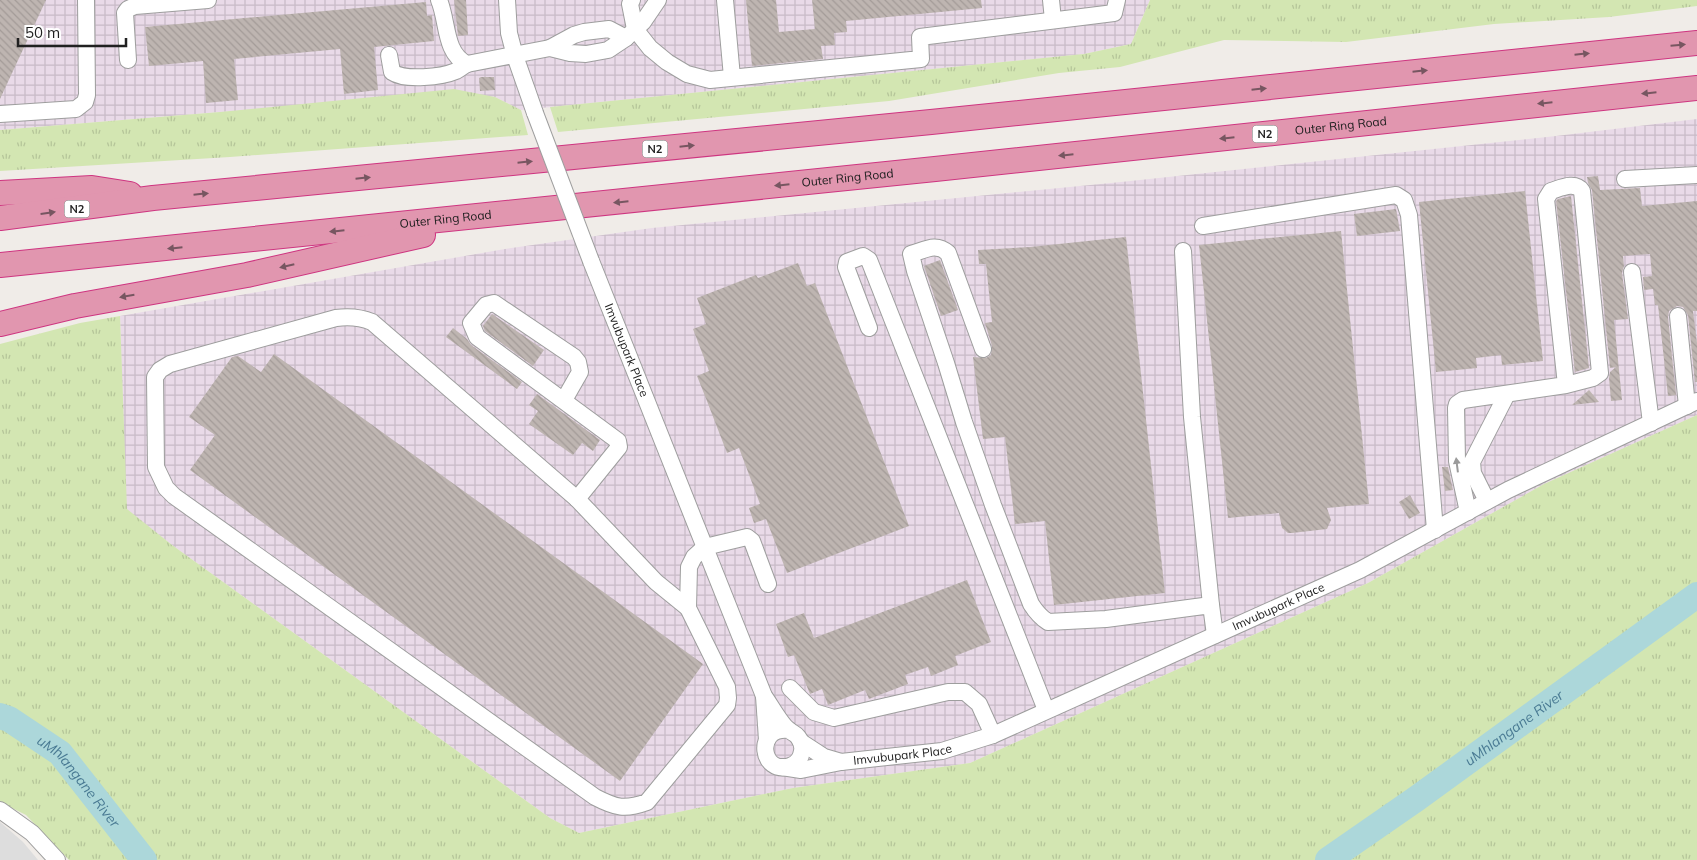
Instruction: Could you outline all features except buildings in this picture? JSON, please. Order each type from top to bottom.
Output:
[{"type":"highway","name":"N2","points":[[0,218],[153,198],[1069,108],[1697,43]]},
{"type":"highway","name":"Outer Ring Road","points":[[0,265],[1697,88]]},
{"type":"highway","points":[[0,193],[92,188],[153,198]]},
{"type":"highway","points":[[0,324],[75,306],[247,276],[522,212]]},
{"type":"lane","points":[[0,114],[76,109],[85,102],[87,95],[86,0]]},
{"type":"lane","points":[[128,60],[125,13],[128,10],[135,6],[208,0]]},
{"type":"lane","points":[[439,0],[452,51],[460,61],[466,64]]},
{"type":"lane","name":"Imvubupark Place","points":[[507,0],[509,33],[514,56],[591,261],[764,696],[788,730],[798,737],[801,742],[824,757],[841,762]]},
{"type":"lane","points":[[550,48],[570,53],[592,53],[608,50],[643,22],[658,0]]},
{"type":"lane","points":[[725,0],[732,77]]},
{"type":"lane","points":[[1051,0],[1053,20]]},
{"type":"lane","points":[[389,55],[392,72],[398,76],[405,78],[435,76],[455,71],[466,64],[550,48],[574,35],[609,28],[630,33],[667,62],[687,74],[710,80],[922,59],[920,36],[1114,13],[1117,0]]},
{"type":"lane","points":[[627,1],[630,33]]},
{"type":"lane","points":[[1625,178],[1697,175]]},
{"type":"lane","points":[[1468,512],[1457,461],[1457,404],[1463,400],[1566,385],[1593,378],[1600,372],[1582,191],[1580,187],[1575,185],[1551,190],[1546,199],[1566,385]]},
{"type":"lane","points":[[1203,226],[1396,195],[1404,200],[1409,215],[1435,530]]},
{"type":"lane","points":[[983,349],[948,253],[936,246],[911,254],[964,422],[1031,604],[1041,618],[1048,622],[1106,619],[1211,605]]},
{"type":"lane","points":[[1183,251],[1192,417],[1215,635]]},
{"type":"lane","points":[[869,328],[846,267],[847,262],[863,256],[869,260],[1046,710]]},
{"type":"lane","points":[[1632,272],[1651,423]]},
{"type":"lane","points":[[564,400],[580,372],[578,362],[574,357],[494,303],[486,305],[471,323],[477,337],[616,439],[619,444],[619,447],[577,499]]},
{"type":"lane","points":[[352,316],[362,318],[372,322],[577,499],[656,582],[688,608],[727,687],[727,704],[647,802],[623,808],[612,806],[595,797],[174,496],[166,488],[156,466],[156,377],[160,370],[170,364],[336,318],[352,316]]},
{"type":"lane","points":[[1678,316],[1692,404]]},
{"type":"lane","points":[[1487,501],[1473,473],[1472,462],[1507,394]]},
{"type":"lane","points":[[1482,397],[1494,419]]},
{"type":"lane","name":"Imvubupark Place","points":[[764,696],[767,740],[765,752],[771,762],[782,767],[801,770],[841,762],[942,751],[993,734],[1360,570],[1542,473],[1692,404]]},
{"type":"lane","points":[[688,608],[689,566],[694,557],[705,547],[743,536],[750,538],[768,584]]},
{"type":"lane","points":[[790,688],[814,712],[834,718],[948,692],[965,692],[979,704],[993,734]]},
{"type":"lane","points":[[767,740],[776,731],[788,730]]},
{"type":"lane","points":[[782,767],[794,764],[798,760],[801,754],[801,742]]},
{"type":"lane","points":[[0,810],[32,834],[57,860]]},
{"type":"shaded area","points":[[0,0],[1150,0],[1131,44],[1084,54],[521,110],[495,97],[220,112],[0,130]]},
{"type":"shaded area","points":[[1697,119],[1697,415],[1544,484],[1368,583],[970,763],[793,788],[579,833],[550,818],[172,545],[126,509],[120,316],[505,249],[652,228],[1121,182],[1556,136]]},
{"type":"shaded area","points":[[0,822],[23,842],[38,860],[0,860]]},
{"type":"green space","points":[[1150,0],[1697,0],[1697,6],[1609,17],[1494,24],[1346,42],[1224,40],[1120,67],[1059,73],[889,101],[558,132],[550,107],[1084,54],[1131,44]]},
{"type":"green space","points":[[454,89],[495,97],[521,110],[528,135],[230,157],[0,171],[0,130],[220,112]]},
{"type":"green space","points":[[120,316],[127,509],[172,545],[550,818],[579,833],[793,788],[970,763],[1368,583],[1544,484],[1697,415],[1697,860],[69,860],[26,815],[0,802],[0,344],[80,323]]},
{"type":"waterway","name":"uMhlangane River","points":[[1328,860],[1416,799],[1697,595]]},
{"type":"waterway","name":"uMhlangane River","points":[[0,716],[9,719],[60,753],[144,860]]}]
